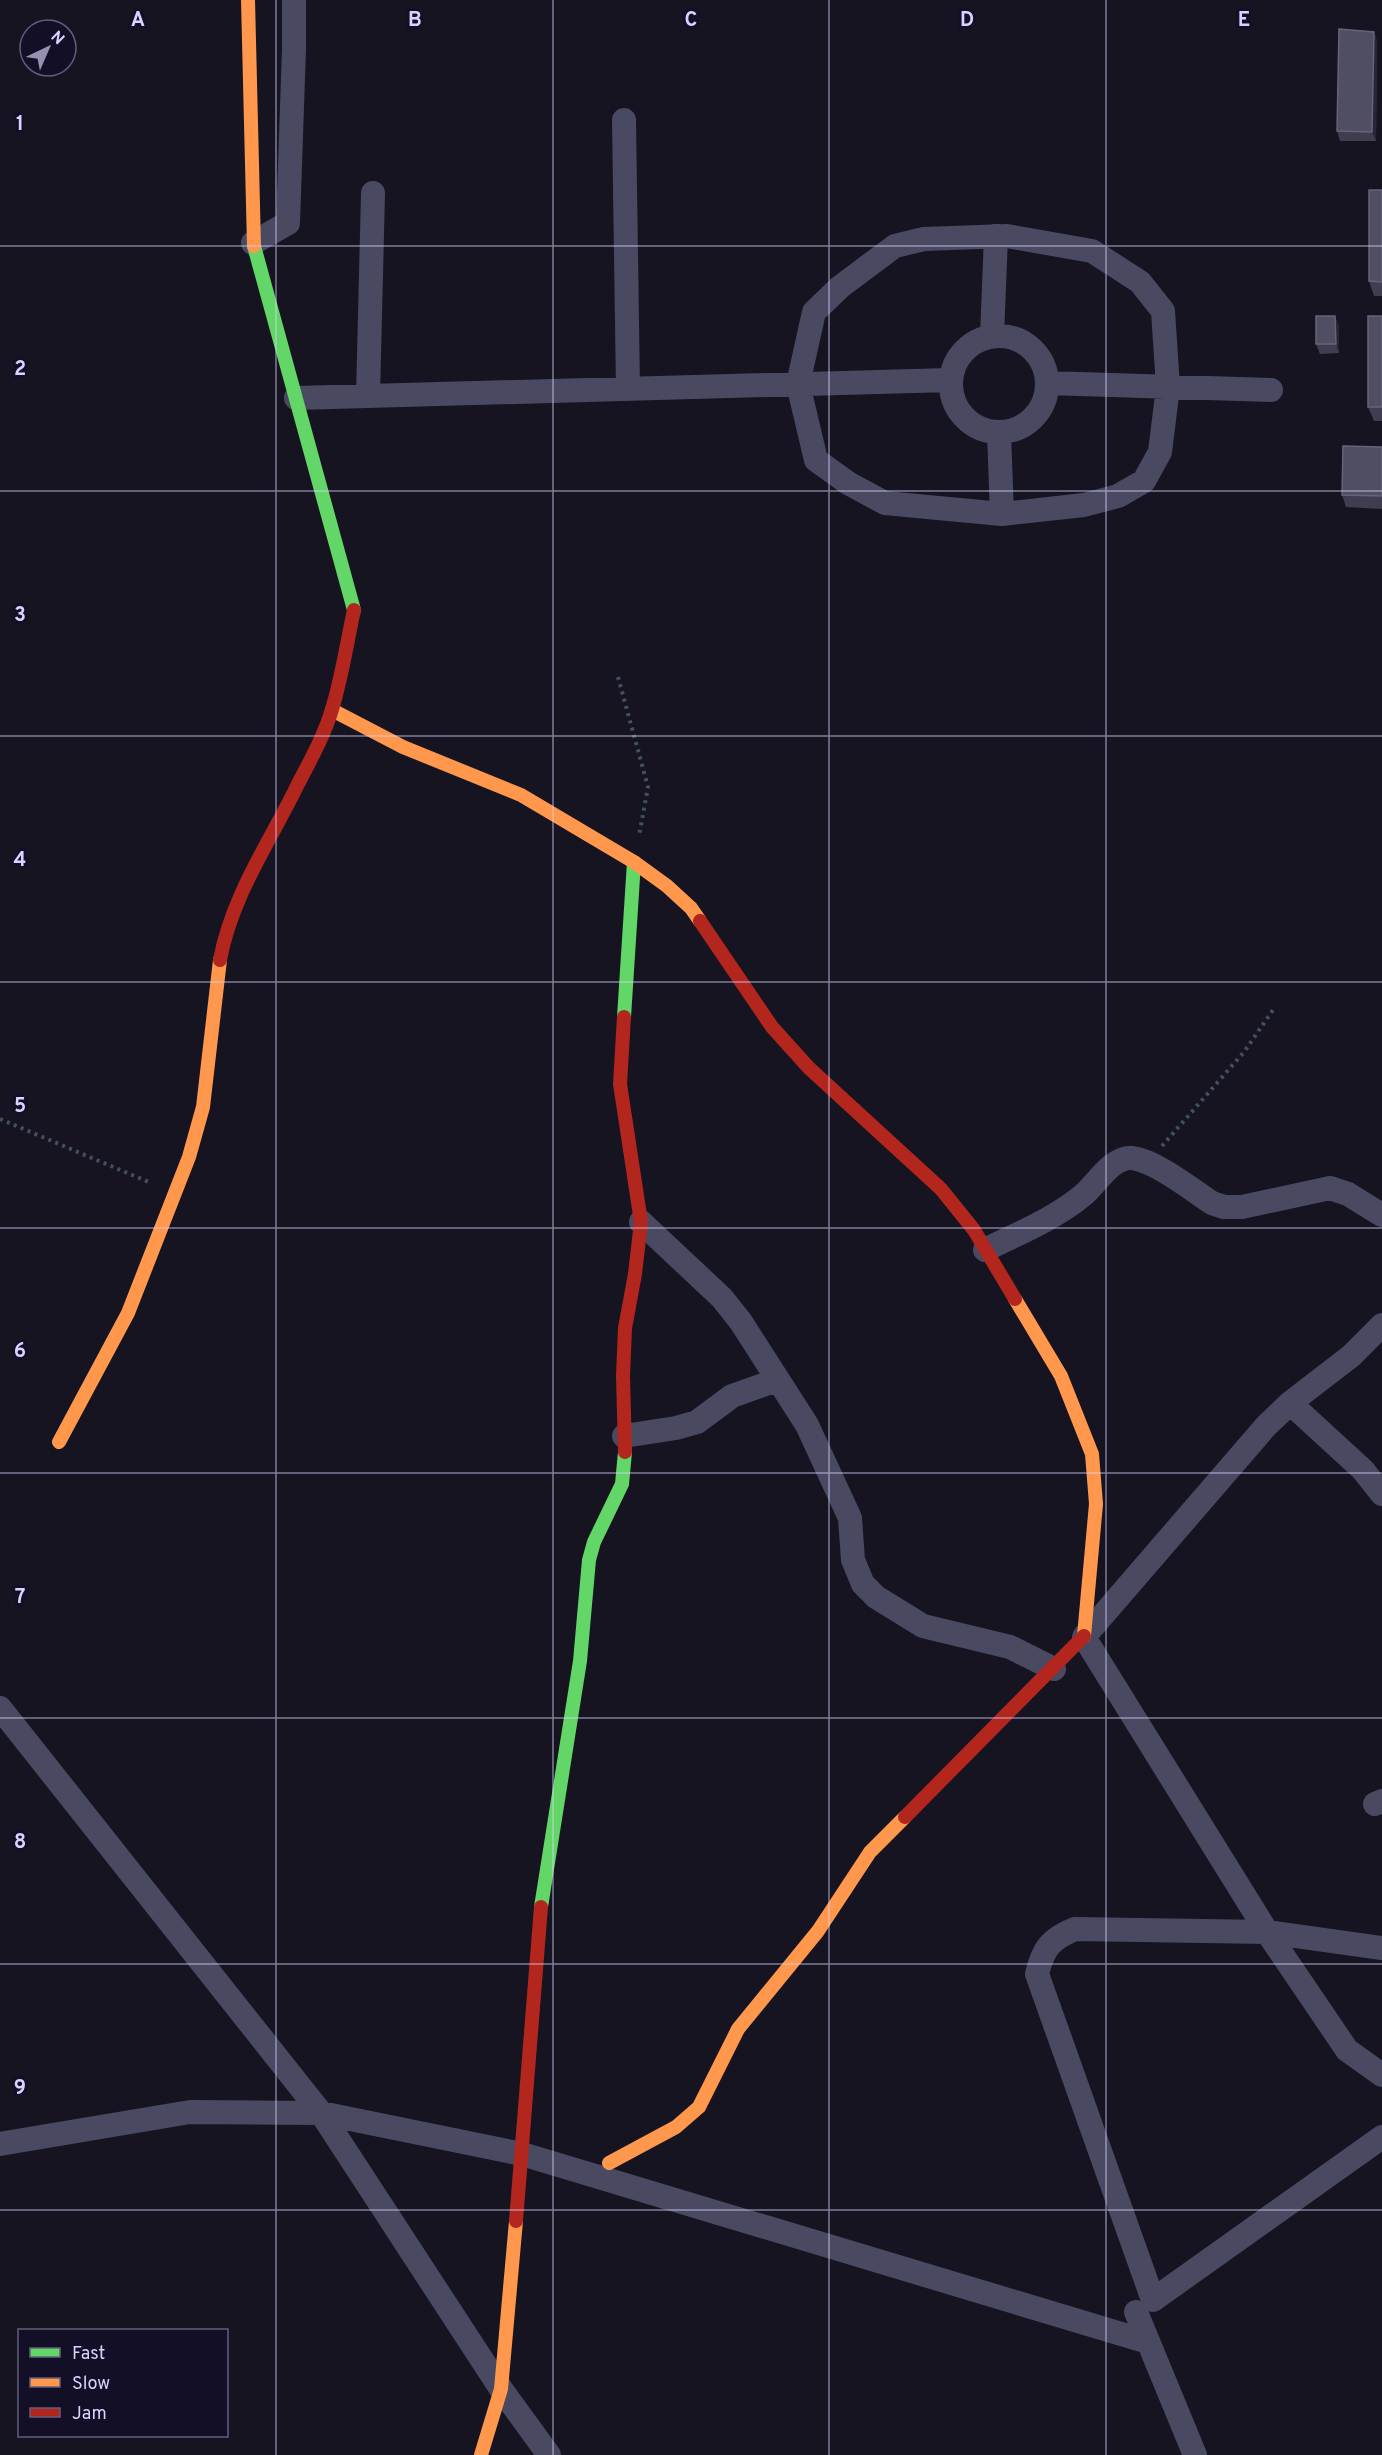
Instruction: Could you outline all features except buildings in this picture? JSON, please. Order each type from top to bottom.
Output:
[{"type":"street","points":[[59,1442],[128,1313],[189,1157],[203,1107],[215,991],[224,939],[264,845],[298,785],[332,710],[354,609],[254,243],[248,0]]},
{"type":"street","points":[[254,243],[288,223],[294,0]]},
{"type":"street","points":[[624,120],[628,389]]},
{"type":"street","points":[[368,396],[373,194]]},
{"type":"street","points":[[992,336],[996,236]]},
{"type":"street","points":[[1007,236],[1092,251],[1140,282],[1163,311],[1168,387],[1160,452],[1144,481],[1118,496],[1084,505],[1002,514],[885,503],[848,483],[816,460],[798,384],[814,312],[840,287],[895,246],[924,239],[1007,236]]},
{"type":"street","points":[[992,336],[1009,336],[1024,343],[1036,354],[1044,367],[1047,382],[1045,398],[1039,412],[1028,423],[1014,430],[999,433],[984,430],[970,423],[958,411],[952,396],[950,380],[954,364],[963,350],[976,341],[992,336]]},
{"type":"street","points":[[296,398],[950,380]]},
{"type":"street","points":[[1047,382],[1272,390]]},
{"type":"street","points":[[999,433],[1002,514]]},
{"type":"street","points":[[332,710],[403,747],[521,795],[634,862],[668,886],[691,908],[780,1035],[808,1068],[941,1189],[974,1230],[1061,1376],[1092,1454],[1095,1504],[1084,1637],[1267,1932],[1347,2050],[1382,2075]]},
{"type":"street","points":[[481,2455],[501,2389],[541,1904],[580,1661],[589,1560],[594,1542],[622,1484],[625,1466],[625,1328],[635,1274],[641,1222],[620,1084],[634,862]]},
{"type":"street","points":[[985,1250],[1065,1208],[1082,1196],[1118,1162],[1131,1158],[1147,1162],[1212,1203],[1224,1207],[1242,1207],[1330,1188],[1348,1194],[1382,1215]]},
{"type":"street","points":[[641,1222],[722,1298],[741,1322],[807,1425],[850,1518],[853,1560],[863,1584],[876,1597],[923,1626],[1010,1647],[1054,1669]]},
{"type":"street","points":[[609,2163],[676,2127],[699,2107],[738,2029],[818,1931],[870,1852],[1084,1637],[1232,1463],[1290,1403],[1351,1356],[1382,1325]]},
{"type":"street","points":[[624,1436],[676,1428],[697,1422],[732,1396],[777,1380]]},
{"type":"street","points":[[1290,1403],[1363,1470],[1382,1494]]},
{"type":"street","points":[[0,1708],[321,2112],[501,2389],[549,2455]]},
{"type":"street","points":[[1382,1948],[1267,1932],[1075,1929],[1057,1936],[1042,1954],[1037,1974],[1153,2300],[1382,2138]]},
{"type":"street","points":[[0,2144],[190,2112],[321,2112],[522,2154],[1148,2342]]},
{"type":"street","points":[[1136,2312],[1195,2455]]},
{"type":"path","points":[[618,677],[648,787],[634,862]]},
{"type":"path","points":[[1147,1162],[1244,1052],[1275,1007]]},
{"type":"path","points":[[0,1119],[174,1193]]},
{"type":"traffic: fast","points":[[254,246],[354,610]]},
{"type":"traffic: fast","points":[[624,1017],[634,862]]},
{"type":"traffic: fast","points":[[541,1907],[580,1661],[589,1560],[594,1542],[622,1484],[625,1452]]},
{"type":"traffic: slow","points":[[248,0],[254,246]]},
{"type":"traffic: slow","points":[[332,710],[403,747],[521,795],[634,862],[667,886],[691,908],[700,921]]},
{"type":"traffic: slow","points":[[59,1442],[128,1313],[189,1157],[203,1107],[220,960]]},
{"type":"traffic: slow","points":[[1015,1299],[1061,1376],[1092,1454],[1096,1504],[1084,1636]]},
{"type":"traffic: slow","points":[[609,2163],[676,2127],[699,2107],[738,2029],[818,1931],[870,1852],[905,1817]]},
{"type":"traffic: slow","points":[[481,2455],[501,2389],[516,2221]]},
{"type":"traffic: jam","points":[[220,960],[233,913],[325,728],[339,685],[354,610]]},
{"type":"traffic: jam","points":[[700,921],[772,1027],[809,1068],[941,1189],[974,1230],[1015,1299]]},
{"type":"traffic: jam","points":[[624,1017],[620,1084],[641,1222],[635,1274],[625,1328],[623,1376],[625,1452]]},
{"type":"traffic: jam","points":[[905,1817],[1084,1636]]},
{"type":"traffic: jam","points":[[516,2221],[541,1907]]}]
